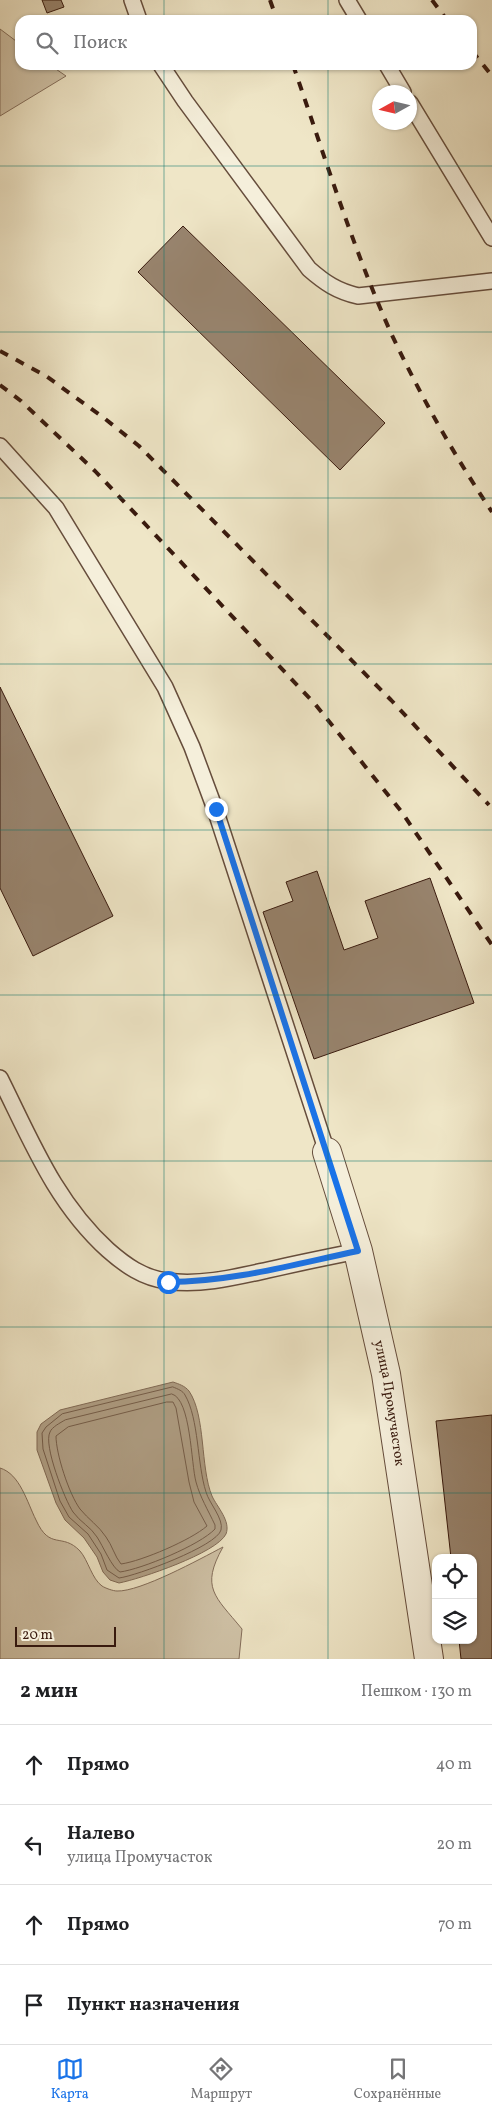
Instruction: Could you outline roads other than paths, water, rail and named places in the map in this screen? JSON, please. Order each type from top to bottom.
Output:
[{"type":"street","name":"улица Промучасток","points":[[327,1152],[358,1251],[386,1374],[429,1659]]},
{"type":"lane","points":[[132,0],[137,15]]},
{"type":"lane","points":[[347,0],[356,15]]},
{"type":"lane","points":[[164,70],[185,101],[309,269],[326,283],[341,292],[358,296],[492,281]]},
{"type":"lane","points":[[389,70],[399,85]]},
{"type":"lane","points":[[417,115],[492,238]]},
{"type":"lane","points":[[0,446],[56,508],[165,687],[192,747],[216,809],[327,1152]]},
{"type":"lane","points":[[0,1078],[46,1172],[65,1204],[88,1232],[114,1255],[140,1274],[168,1282],[199,1282],[235,1277],[358,1251]]},
{"type":"water","points":[[173,1382],[187,1389],[194,1402],[201,1428],[208,1484],[212,1496],[227,1524],[226,1534],[220,1541],[194,1557],[160,1571],[119,1583],[110,1580],[103,1572],[97,1557],[84,1538],[65,1520],[56,1503],[37,1450],[37,1432],[41,1424],[60,1410]]},
{"type":"railway","points":[[270,0],[275,15]]},
{"type":"railway","points":[[432,0],[443,15]]},
{"type":"railway","points":[[477,57],[492,76]]},
{"type":"railway","points":[[295,70],[351,233],[391,333],[438,424],[492,512]]},
{"type":"railway","points":[[0,351],[46,376],[139,446],[391,700],[489,805]]},
{"type":"railway","points":[[0,385],[21,401],[95,471],[315,704],[401,811],[492,945]]}]
